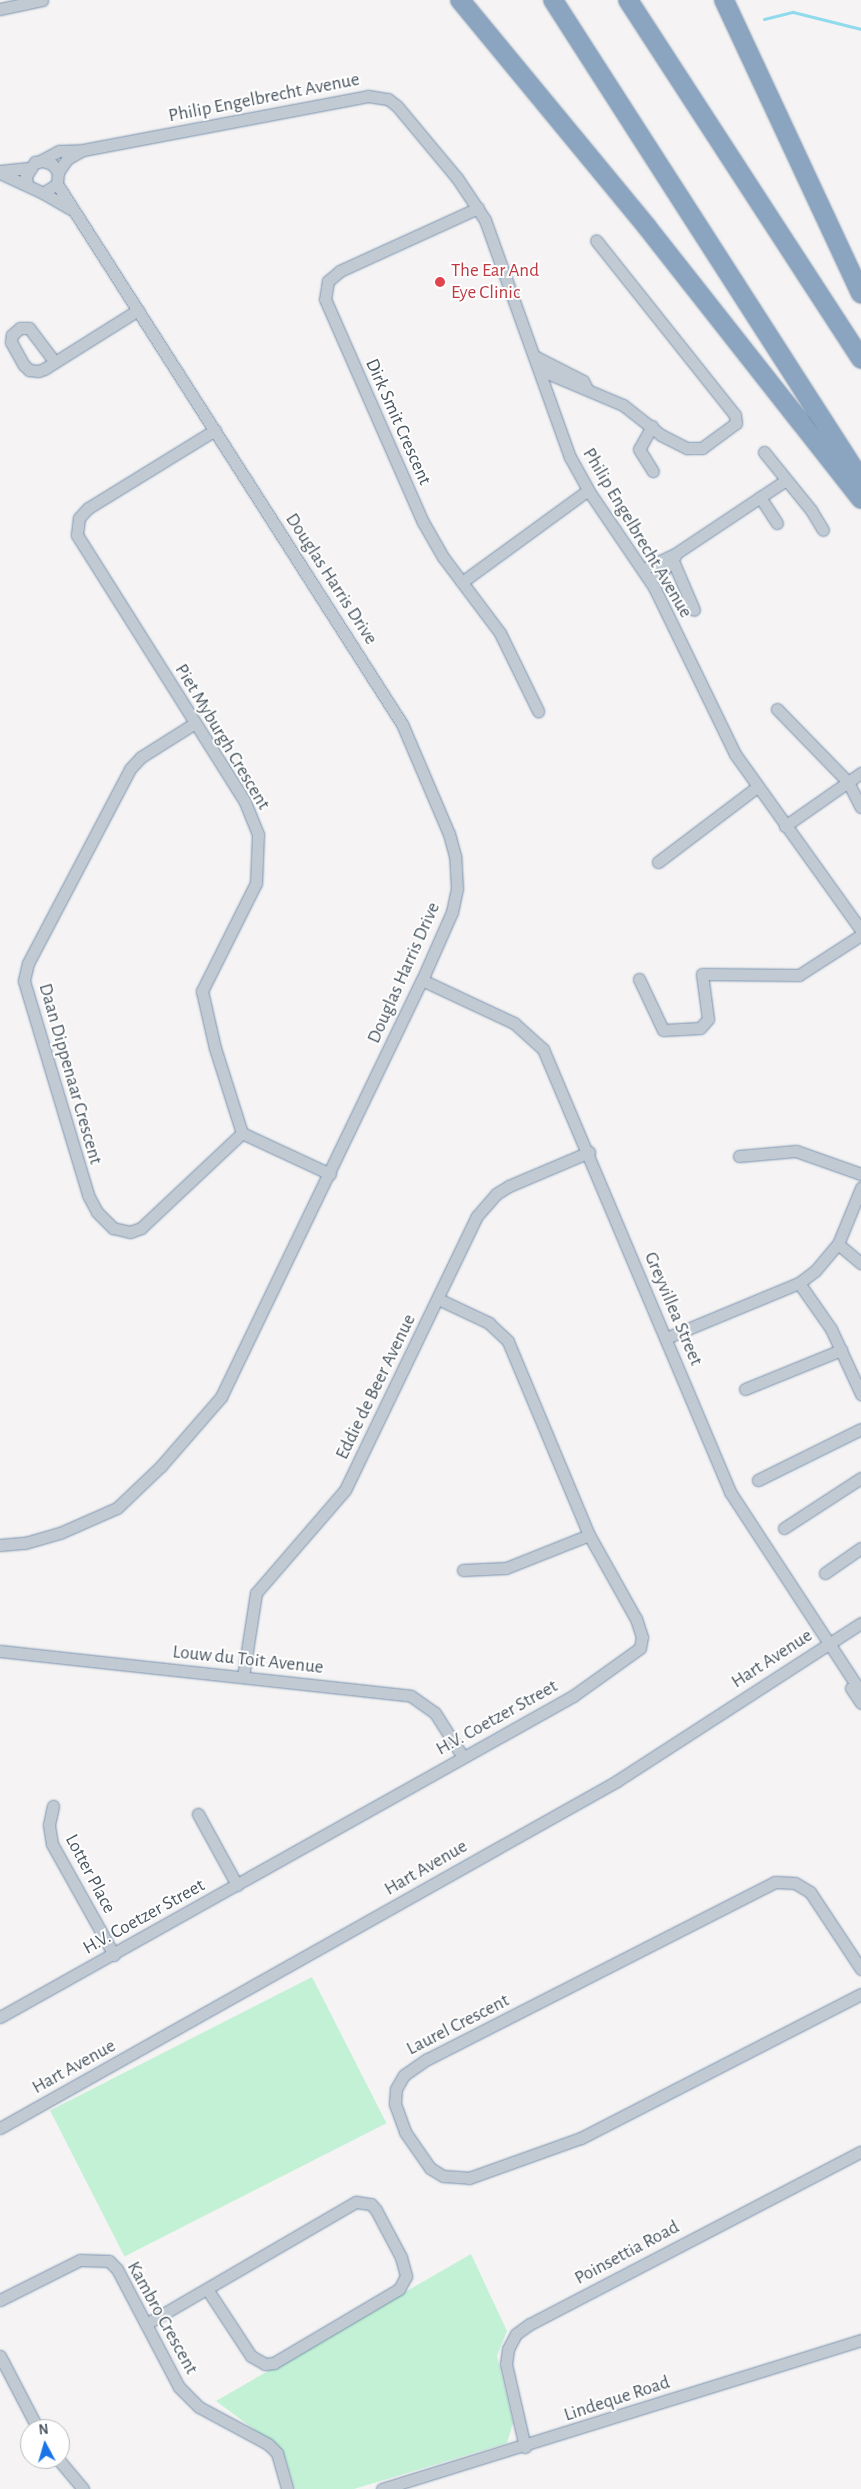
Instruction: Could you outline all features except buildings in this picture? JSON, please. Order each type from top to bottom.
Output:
[{"type":"highway","points":[[460,0],[647,227],[861,498]]},
{"type":"highway","points":[[553,0],[861,480]]},
{"type":"highway","points":[[628,0],[861,360]]},
{"type":"highway","points":[[724,0],[861,294]]},
{"type":"street","points":[[0,9],[42,0]]},
{"type":"street","name":"Philip Engelbrecht Avenue","points":[[33,165],[59,151],[83,150],[378,96],[398,106],[478,208],[494,239],[564,445],[588,490],[650,580],[735,754],[861,930]]},
{"type":"street","points":[[43,193],[57,178],[67,159],[83,150]]},
{"type":"street","points":[[28,184],[33,165],[52,164],[71,209]]},
{"type":"street","name":"Douglas Harris Drive","points":[[0,172],[33,165]]},
{"type":"street","name":"Douglas Harris Drive","points":[[0,172],[28,184],[34,191],[43,193],[71,209],[215,430],[402,724],[442,814],[455,856],[457,889],[452,912],[422,980],[235,1374],[206,1416],[129,1499],[108,1513],[47,1537],[0,1545]]},
{"type":"street","name":"Dirk Smit Crescent","points":[[478,208],[340,271],[328,281],[324,293],[329,310],[423,522],[443,557],[509,648],[538,711]]},
{"type":"street","points":[[540,370],[579,389],[587,389],[630,409],[680,445],[695,449],[718,438],[736,421],[735,415],[596,240]]},
{"type":"street","points":[[54,361],[138,310]]},
{"type":"street","points":[[534,356],[583,381],[587,389]]},
{"type":"street","points":[[652,426],[639,449],[653,471]]},
{"type":"street","name":"Piet Myburgh Crescent","points":[[215,430],[88,508],[79,518],[77,529],[87,554],[195,722],[250,812],[260,844],[256,883],[202,989],[215,1048],[242,1133]]},
{"type":"street","points":[[764,452],[811,510],[823,530]]},
{"type":"street","points":[[650,580],[674,558],[786,480]]},
{"type":"street","points":[[462,582],[588,490]]},
{"type":"street","points":[[760,497],[777,523]]},
{"type":"street","points":[[643,570],[674,558]]},
{"type":"street","points":[[674,558],[694,610]]},
{"type":"street","points":[[777,709],[848,782],[861,807]]},
{"type":"street","name":"Daan Dippenaar Crescent","points":[[195,722],[134,764],[28,963],[24,981],[88,1195],[97,1212],[113,1228],[130,1232],[141,1228],[242,1133]]},
{"type":"street","points":[[785,826],[861,774]]},
{"type":"street","points":[[658,862],[757,787]]},
{"type":"street","points":[[639,979],[662,1028],[672,1031],[700,1028],[706,1024],[708,1014],[702,974],[799,975],[861,935]]},
{"type":"street","name":"Greyvillea Street","points":[[422,980],[514,1023],[537,1041],[551,1062],[730,1492],[861,1703]]},
{"type":"street","points":[[242,1133],[330,1174]]},
{"type":"street","points":[[739,1156],[796,1151],[861,1174]]},
{"type":"street","name":"Eddie de Beer Avenue","points":[[243,1677],[256,1593],[346,1490],[472,1224],[488,1202],[509,1186],[589,1152]]},
{"type":"street","points":[[666,1338],[799,1283],[828,1259],[838,1244],[861,1188]]},
{"type":"street","points":[[838,1244],[861,1263]]},
{"type":"street","points":[[799,1283],[822,1314],[861,1394]]},
{"type":"street","name":"H.V. Coetzer Street","points":[[0,2017],[573,1696],[640,1648],[642,1637],[636,1619],[589,1535],[504,1336],[490,1323],[438,1299]]},
{"type":"street","points":[[745,1389],[841,1350]]},
{"type":"street","points":[[758,1480],[861,1429]]},
{"type":"street","points":[[784,1528],[861,1478]]},
{"type":"street","points":[[463,1570],[506,1568],[589,1535]]},
{"type":"street","points":[[825,1573],[861,1548]]},
{"type":"street","name":"Hart Avenue","points":[[0,2128],[617,1780],[861,1623]]},
{"type":"street","name":"Greyvillea Street","points":[[826,1645],[861,1692]]},
{"type":"street","name":"Louw du Toit Avenue","points":[[0,1651],[411,1696],[424,1702],[436,1713],[463,1757]]},
{"type":"street","name":"Lotter Place","points":[[53,1806],[49,1826],[52,1844],[114,1954]]},
{"type":"street","points":[[198,1814],[237,1885]]},
{"type":"street","name":"Laurel Crescent","points":[[861,1969],[815,1898],[806,1888],[786,1882],[760,1888],[427,2059],[404,2075],[396,2089],[395,2104],[405,2132],[430,2168],[444,2176],[469,2178],[582,2138],[861,1994]]},
{"type":"street","name":"Poinsettia Road","points":[[525,2447],[506,2364],[508,2349],[516,2334],[530,2324],[861,2152]]},
{"type":"street","points":[[146,2324],[356,2202],[371,2204],[376,2210],[401,2257],[406,2276],[399,2290],[274,2363],[266,2364],[251,2356],[207,2289]]},
{"type":"street","name":"Kambro Crescent","points":[[0,2300],[80,2260],[97,2258],[109,2261],[117,2269],[186,2396],[199,2407],[268,2444],[277,2453],[288,2489]]},
{"type":"street","name":"Lindeque Road","points":[[382,2489],[525,2447],[861,2340]]},
{"type":"street","points":[[0,2356],[33,2419]]},
{"type":"street","points":[[66,2469],[83,2489]]},
{"type":"green space","points":[[312,1977],[386,2123],[124,2257],[50,2110]]},
{"type":"green space","points":[[471,2254],[507,2331],[497,2356],[513,2423],[507,2443],[354,2489],[295,2489],[283,2451],[216,2401]]},
{"type":"waterway","points":[[764,19],[793,12],[861,29]]},
{"type":"place","name":"The Ear And Eye Clinic","points":[[440,282]]}]
